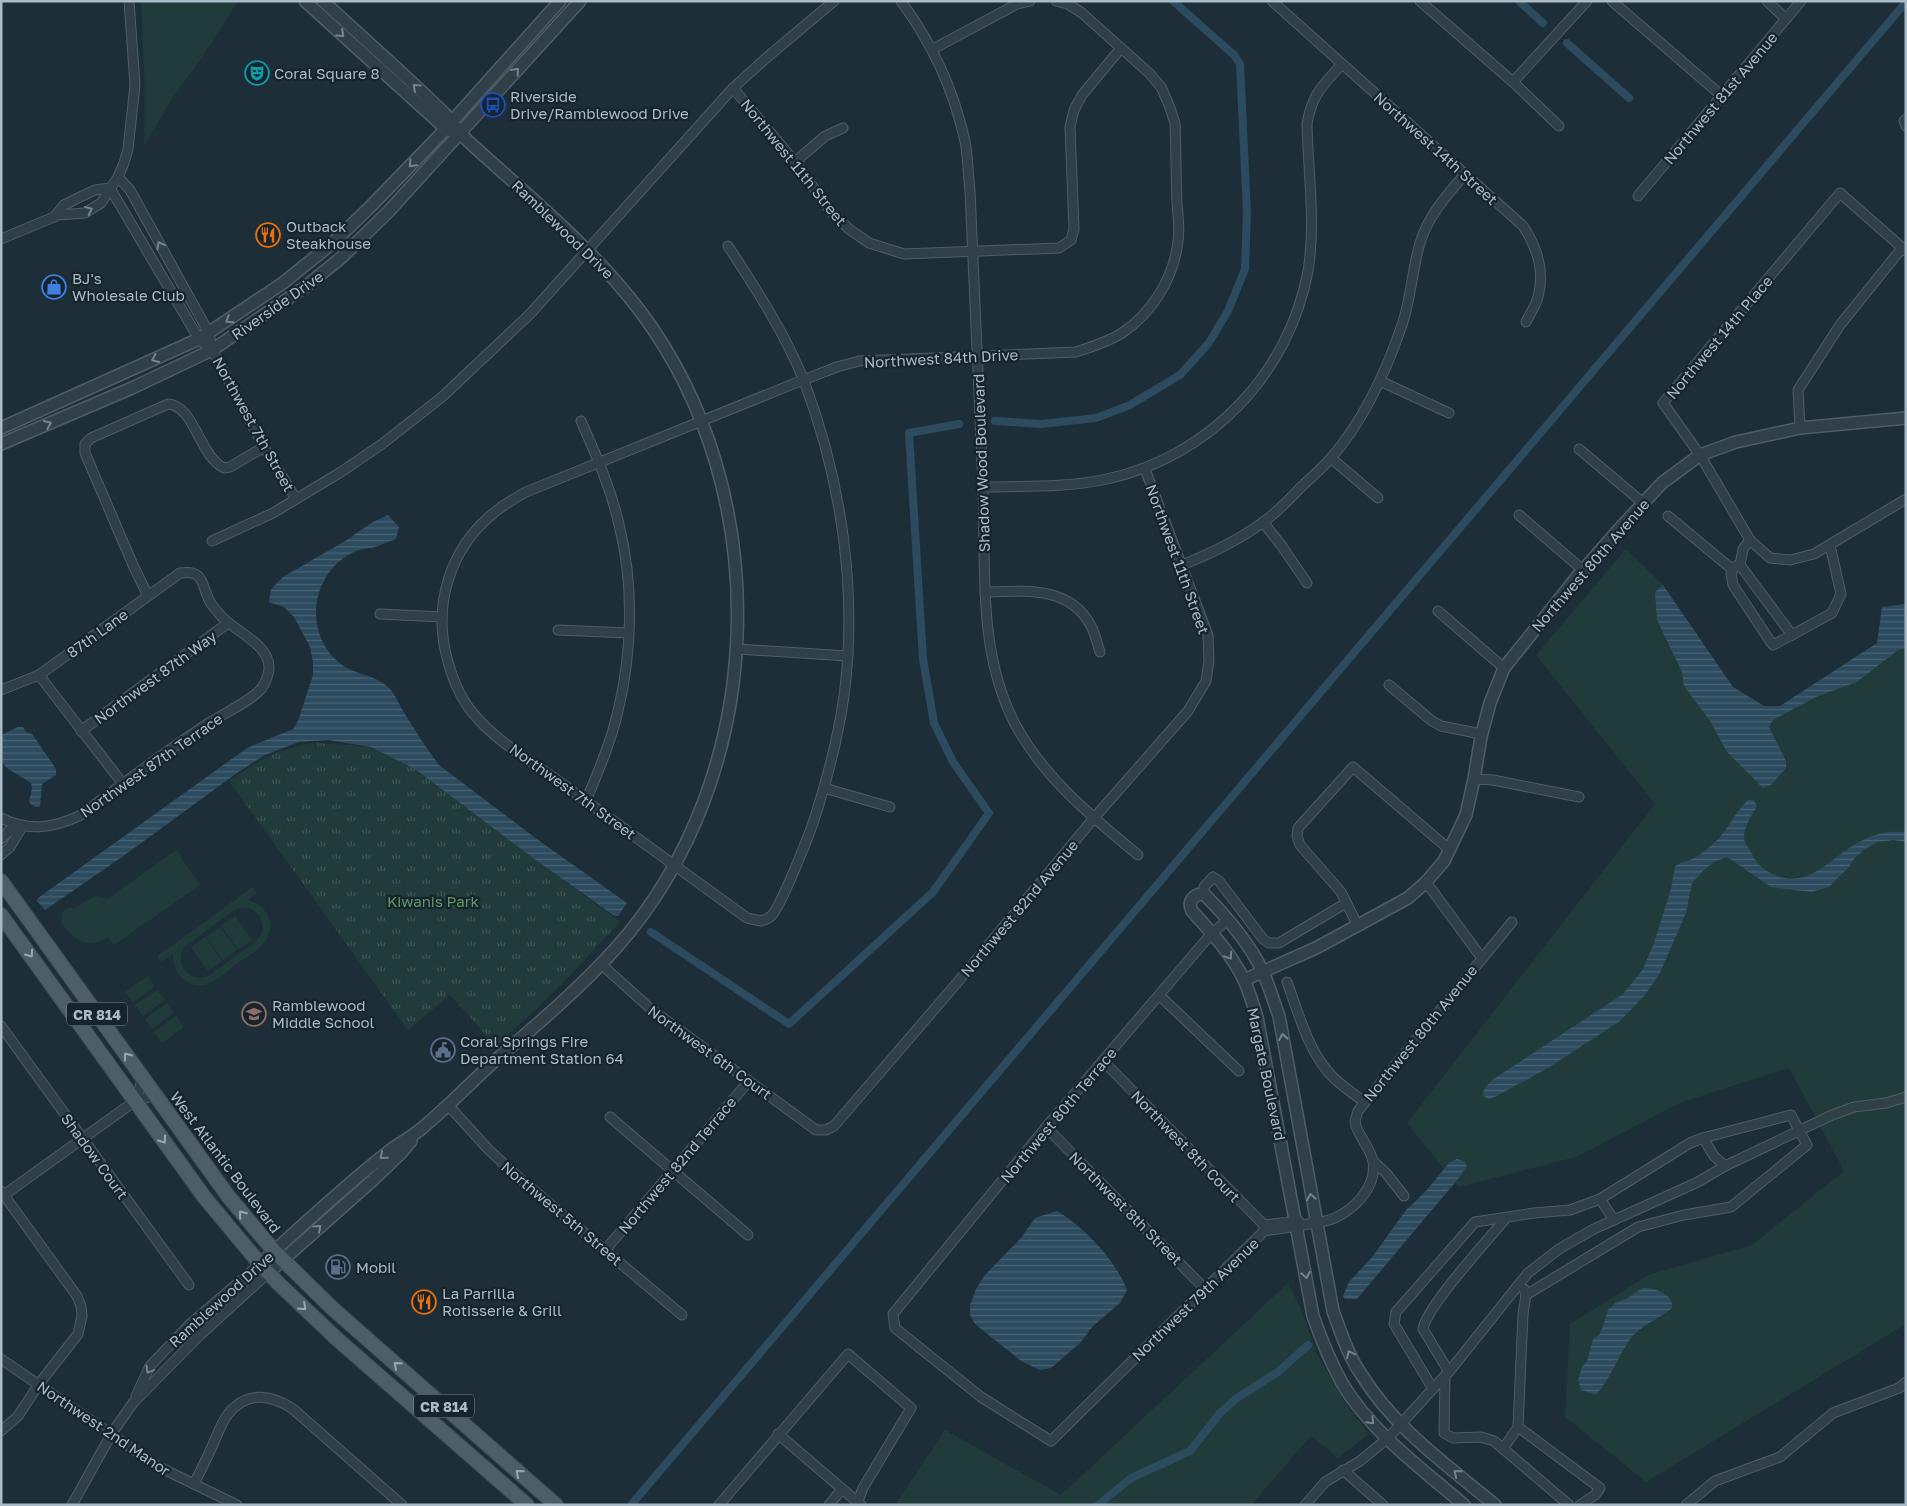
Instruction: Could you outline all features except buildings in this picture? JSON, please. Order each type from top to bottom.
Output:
[{"type":"main road","name":"West Atlantic Boulevard","points":[[1,881],[228,1196],[278,1256],[332,1308],[556,1505]]},
{"type":"main road","name":"CR 814","points":[[1,915],[205,1198],[264,1268],[337,1340],[527,1505]]},
{"type":"street","points":[[1,239],[57,215],[85,213],[101,203],[118,177],[128,150],[135,85],[129,1]]},
{"type":"street","name":"Ramblewood Drive","points":[[133,1403],[150,1366],[189,1325],[278,1256],[351,1183],[390,1150],[418,1132],[562,1003],[601,964],[632,928],[674,865],[696,821],[719,755],[730,706],[738,649],[737,586],[732,537],[721,482],[701,422],[686,388],[667,352],[647,321],[587,249],[449,124],[305,1]]},
{"type":"street","name":"Ramblewood Drive","points":[[323,1],[449,124]]},
{"type":"street","name":"Riverside Drive","points":[[1,428],[204,336],[283,283],[335,241],[371,206],[449,124],[560,1]]},
{"type":"street","name":"Riverside Drive","points":[[1,444],[132,388],[212,350],[278,307],[342,257],[389,211],[580,1]]},
{"type":"street","points":[[212,541],[273,512],[341,472],[382,444],[442,397],[530,314],[733,88],[834,1]]},
{"type":"street","name":"Shadow Wood Boulevard","points":[[901,1],[933,49],[952,96],[965,142],[970,191],[983,487],[985,592],[988,635],[993,665],[1014,722],[1029,748],[1050,776],[1094,818],[1138,855]]},
{"type":"street","points":[[933,49],[1017,4],[1030,1]]},
{"type":"street","name":"Northwest 84th Drive","points":[[442,617],[445,588],[451,569],[473,533],[488,517],[526,492],[837,367],[860,361],[1076,352],[1121,334],[1140,319],[1165,284],[1173,265],[1178,240],[1175,123],[1170,105],[1161,87],[1149,72],[1082,13],[1068,4],[1056,1]]},
{"type":"street","points":[[1420,1],[1513,82],[1559,126]]},
{"type":"street","points":[[1513,82],[1587,1]]},
{"type":"street","points":[[1612,1],[1722,96]]},
{"type":"street","points":[[1767,1],[1786,19]]},
{"type":"street","name":"Northwest 81st Avenue","points":[[1638,196],[1801,1]]},
{"type":"street","name":"Northwest 14th Street","points":[[1274,2],[1523,226],[1532,239],[1541,272],[1538,298],[1526,322]]},
{"type":"street","name":"Northwest 11th Street","points":[[733,88],[795,162],[832,213],[848,229],[869,243],[904,254],[1060,248],[1071,240],[1074,229],[1070,127],[1074,110],[1082,95],[1121,48]]},
{"type":"street","points":[[983,487],[1066,486],[1107,480],[1145,469],[1179,452],[1209,432],[1236,410],[1257,386],[1288,333],[1300,303],[1308,271],[1311,235],[1307,131],[1310,107],[1316,94],[1342,64]]},
{"type":"street","points":[[795,162],[825,136],[843,128]]},
{"type":"street","points":[[1182,566],[1214,552],[1263,522],[1289,500],[1331,458],[1354,426],[1380,381],[1403,322],[1420,243],[1428,223],[1465,174]]},
{"type":"street","name":"Northwest 7th Street","points":[[118,177],[130,190],[204,336]]},
{"type":"street","points":[[57,215],[64,205],[80,196],[95,190],[110,188]]},
{"type":"street","name":"Northwest 7th Street","points":[[110,188],[204,336],[264,447],[296,498]]},
{"type":"street","name":"Northwest 14th Place","points":[[1904,250],[1840,193],[1663,403],[1700,455],[1750,540],[1770,558],[1790,560],[1814,554],[1906,499]]},
{"type":"street","points":[[728,246],[762,299],[803,380],[824,444],[842,518],[848,599],[848,656],[844,696],[824,788],[890,807]]},
{"type":"street","points":[[1800,428],[1798,390],[1840,325],[1904,250]]},
{"type":"street","points":[[1380,381],[1449,413]]},
{"type":"street","points":[[148,596],[85,453],[85,444],[91,438],[168,404],[174,405],[184,412],[212,460],[224,468],[230,467],[264,447]]},
{"type":"street","name":"Northwest 80th Avenue","points":[[1244,980],[1316,948],[1408,898],[1426,882],[1444,861],[1466,815],[1481,734],[1490,703],[1504,668],[1583,570],[1662,483],[1700,455],[1736,442],[1800,428],[1906,418]]},
{"type":"street","points":[[581,422],[599,462],[610,493],[620,530],[629,599],[627,658],[618,711],[600,769],[586,801]]},
{"type":"street","points":[[1579,449],[1643,503]]},
{"type":"street","points":[[1331,458],[1378,498]]},
{"type":"street","name":"Northwest 11th Street","points":[[1145,469],[1208,634],[1209,661],[1206,681]]},
{"type":"street","points":[[1519,515],[1583,570]]},
{"type":"street","name":"Northwest 80th Avenue","points":[[1668,516],[1733,570]]},
{"type":"street","points":[[1263,522],[1307,583]]},
{"type":"street","points":[[1750,540],[1743,549],[1740,565],[1792,635]]},
{"type":"street","points":[[1740,564],[1734,567],[1731,574],[1733,585],[1773,645],[1832,613],[1841,594],[1830,545]]},
{"type":"street","name":"87th Lane","points":[[1,690],[39,675],[180,573],[190,571],[202,579],[211,604],[228,624]]},
{"type":"street","points":[[985,592],[1044,592],[1058,598],[1084,615],[1092,626],[1100,652]]},
{"type":"street","points":[[1438,611],[1504,668]]},
{"type":"street","points":[[380,614],[442,617]]},
{"type":"street","name":"Northwest 7th Street","points":[[442,617],[444,645],[450,669],[459,691],[471,711],[487,729],[747,918],[761,922],[772,916],[811,830],[824,788]]},
{"type":"street","name":"Northwest 87th Terrace","points":[[19,825],[43,827],[63,823],[81,815],[207,724],[261,690],[269,667],[267,657],[262,648],[228,624]]},
{"type":"street","name":"Northwest 87th Way","points":[[81,730],[228,624]]},
{"type":"street","points":[[558,630],[628,633]]},
{"type":"street","points":[[738,649],[848,656]]},
{"type":"street","points":[[39,675],[123,784]]},
{"type":"street","name":"Northwest 82nd Avenue","points":[[826,1130],[834,1126],[956,984],[1094,818],[1188,710],[1206,681]]},
{"type":"street","points":[[1389,685],[1432,721],[1441,726],[1481,734]]},
{"type":"street","points":[[1358,926],[1341,892],[1300,845],[1297,836],[1298,828],[1353,768],[1450,850]]},
{"type":"street","points":[[1474,779],[1493,780],[1579,798]]},
{"type":"street","points":[[1,818],[19,825]]},
{"type":"street","points":[[1,839],[19,825]]},
{"type":"street","points":[[1,855],[10,847],[19,825]]},
{"type":"street","points":[[1204,894],[1204,887],[1213,877],[1219,881],[1263,939],[1269,943],[1279,943],[1346,903]]},
{"type":"street","name":"Northwest 80th Avenue","points":[[1426,882],[1481,957]]},
{"type":"street","name":"Margate Boulevard","points":[[1464,1505],[1388,1438],[1361,1410],[1343,1384],[1328,1356],[1313,1316],[1257,1017],[1244,980],[1234,963],[1190,907],[1192,898],[1199,894],[1204,894],[1228,920],[1246,944],[1263,972],[1279,1016],[1333,1311],[1348,1350],[1361,1375],[1400,1425],[1495,1505]]},
{"type":"street","name":"Northwest 80th Terrace","points":[[1051,1441],[981,1397],[895,1328],[893,1314],[1046,1127],[1104,1062],[1212,933],[1228,920]]},
{"type":"street","name":"Northwest 80th Avenue","points":[[1404,1196],[1386,1173],[1373,1161],[1358,1132],[1355,1121],[1358,1111],[1481,957],[1512,922]]},
{"type":"street","name":"Northwest 6th Court","points":[[601,964],[652,1010],[748,1081],[816,1130],[826,1130]]},
{"type":"street","points":[[1287,982],[1304,1030],[1322,1063],[1331,1075],[1364,1102]]},
{"type":"street","points":[[1160,996],[1239,1070]]},
{"type":"street","name":"Shadow Court","points":[[1,1026],[189,1285]]},
{"type":"street","name":"Northwest 8th Court","points":[[1104,1062],[1264,1228]]},
{"type":"street","points":[[135,1101],[143,1078]]},
{"type":"street","name":"Northwest 82nd Terrace","points":[[606,1250],[748,1081]]},
{"type":"street","points":[[1,1431],[18,1416],[39,1384],[78,1334],[82,1316],[77,1296],[3,1193],[135,1101],[155,1095]]},
{"type":"street","points":[[1305,1505],[1326,1482],[1360,1460],[1388,1438],[1447,1374],[1528,1273],[1559,1248],[1614,1220],[1698,1182],[1725,1166],[1854,1107],[1906,1097]]},
{"type":"street","name":"Northwest 5th Street","points":[[448,1105],[506,1166],[682,1315]]},
{"type":"street","points":[[1433,1389],[1394,1324],[1396,1312],[1475,1222],[1534,1213],[1570,1210],[1600,1199],[1690,1143],[1791,1115],[1808,1145],[1731,1207],[1684,1215],[1638,1227],[1526,1295]]},
{"type":"street","points":[[610,1117],[748,1235]]},
{"type":"street","name":"Northwest 8th Street","points":[[1046,1127],[1205,1288]]},
{"type":"street","points":[[1703,1138],[1714,1156],[1725,1166]]},
{"type":"street","points":[[1316,1223],[1340,1216],[1352,1208],[1367,1186],[1371,1177],[1373,1161]]},
{"type":"street","points":[[1600,1199],[1614,1220]]},
{"type":"street","points":[[1506,1218],[1434,1306],[1424,1324],[1423,1329],[1447,1374],[1444,1433],[1453,1438],[1480,1437],[1494,1441],[1569,1505]]},
{"type":"street","name":"Northwest 79th Avenue","points":[[1051,1441],[1264,1228],[1316,1223]]},
{"type":"street","name":"Ramblewood Drive","points":[[72,1505],[86,1476],[133,1403],[264,1268]]},
{"type":"street","points":[[1503,1448],[1518,1427],[1523,1314],[1526,1295],[1522,1281]]},
{"type":"street","points":[[719,1505],[778,1434],[848,1354],[910,1408],[863,1488],[860,1503],[778,1434]]},
{"type":"street","name":"Northwest 2nd Manor","points":[[1,1359],[112,1433],[159,1467],[237,1505]]},
{"type":"street","points":[[1686,1505],[1715,1481],[1780,1457],[1833,1413],[1899,1388],[1906,1382]]},
{"type":"street","points":[[194,1484],[227,1416],[236,1406],[257,1397],[268,1397],[293,1409],[402,1505]]},
{"type":"street","points":[[1518,1427],[1600,1488],[1595,1495],[1580,1505]]},
{"type":"street","points":[[1343,1470],[1383,1505]]},
{"type":"street","points":[[829,1505],[842,1489]]},
{"type":"green space","points":[[141,1],[238,1],[201,59],[173,97],[144,146],[145,91]]},
{"type":"green space","points":[[1626,549],[1663,585],[1733,687],[1764,706],[1780,706],[1877,643],[1882,607],[1906,604],[1906,1324],[1646,1482],[1565,1417],[1570,1324],[1648,1275],[1752,1245],[1844,1171],[1789,1068],[1682,1102],[1576,1157],[1458,1187],[1407,1123],[1655,804],[1536,655]]},
{"type":"green space","name":"Kiwanis Park","points":[[318,743],[371,747],[415,769],[620,922],[556,990],[496,1046],[450,995],[408,1030],[229,781],[281,751]]},
{"type":"green space","points":[[176,850],[200,885],[114,945],[108,937],[93,943],[81,941],[61,923],[62,912],[69,907],[73,908],[96,896],[107,899]]},
{"type":"green space","points":[[253,887],[257,893],[248,900],[260,906],[268,916],[269,933],[261,946],[220,977],[202,985],[189,983],[183,979],[175,968],[173,954],[161,962],[157,956]],"holes":[[[241,908],[250,908],[259,915],[263,927],[261,935],[255,942],[208,976],[201,978],[189,975],[182,966],[181,954],[184,947],[233,911]]]},
{"type":"green space","points":[[235,916],[252,940],[238,950],[221,926]]},
{"type":"green space","points":[[220,927],[237,950],[223,960],[206,937]]},
{"type":"green space","points":[[205,937],[222,961],[208,971],[191,947]]},
{"type":"green space","points":[[148,976],[155,986],[133,1002],[125,992]]},
{"type":"green space","points":[[157,990],[165,1000],[143,1016],[135,1005]]},
{"type":"green space","points":[[167,1003],[174,1013],[152,1029],[145,1019]]},
{"type":"green space","points":[[176,1016],[184,1027],[162,1043],[154,1032]]},
{"type":"green space","points":[[1288,1283],[1300,1307],[1317,1354],[1344,1401],[1369,1434],[1338,1458],[1311,1436],[1251,1505],[898,1505],[897,1502],[945,1430],[1061,1495]]},
{"type":"water","points":[[388,515],[399,527],[396,539],[375,547],[356,551],[341,560],[329,573],[321,588],[317,604],[316,621],[320,637],[329,652],[341,664],[353,671],[378,680],[389,688],[439,765],[534,837],[627,903],[618,916],[613,915],[529,855],[415,769],[371,747],[328,740],[299,742],[265,755],[45,910],[37,901],[38,898],[247,748],[293,729],[298,721],[313,675],[313,662],[310,647],[294,617],[284,607],[269,602],[271,589],[283,577],[345,541],[373,522]]},
{"type":"water","points":[[1663,585],[1733,687],[1764,706],[1780,706],[1877,643],[1882,607],[1906,604],[1906,648],[1898,650],[1857,682],[1818,696],[1773,720],[1769,727],[1786,761],[1786,768],[1771,785],[1763,788],[1727,752],[1710,721],[1684,686],[1682,672],[1657,620],[1655,592]]},
{"type":"water","points":[[18,727],[23,727],[26,732],[32,734],[56,769],[56,775],[42,784],[40,806],[38,807],[29,802],[32,788],[31,783],[7,768],[1,761],[1,735]]},
{"type":"water","points":[[1748,800],[1754,800],[1757,806],[1748,822],[1744,839],[1761,866],[1773,874],[1786,878],[1798,878],[1820,870],[1850,847],[1877,835],[1889,832],[1906,832],[1906,842],[1893,840],[1878,842],[1865,849],[1854,859],[1849,867],[1829,887],[1811,892],[1771,887],[1727,857],[1714,862],[1692,883],[1686,913],[1660,973],[1645,995],[1620,1021],[1548,1068],[1495,1097],[1488,1099],[1483,1095],[1484,1089],[1492,1080],[1623,994],[1643,969],[1654,943],[1671,889],[1675,866],[1697,856],[1713,844]]},
{"type":"water","points":[[1457,1159],[1464,1161],[1467,1166],[1458,1179],[1357,1299],[1345,1299],[1343,1296],[1349,1282],[1373,1256],[1406,1210],[1426,1191],[1449,1163]]},
{"type":"water","points":[[1057,1211],[1078,1226],[1098,1245],[1115,1267],[1127,1290],[1120,1303],[1093,1326],[1080,1343],[1051,1368],[1040,1370],[1021,1361],[975,1324],[970,1315],[970,1305],[976,1289],[985,1275],[1021,1238],[1035,1218]]},
{"type":"water","points":[[1642,1288],[1657,1290],[1667,1295],[1672,1303],[1672,1308],[1635,1333],[1596,1395],[1581,1390],[1578,1380],[1582,1367],[1587,1361],[1593,1339],[1600,1334],[1608,1310],[1615,1303],[1628,1298]]},
{"type":"waterway","points":[[995,421],[1041,424],[1096,418],[1130,405],[1180,375],[1208,344],[1228,311],[1245,269],[1247,213],[1240,64],[1234,55],[1173,1]]},
{"type":"waterway","points":[[1519,1],[1543,23]]},
{"type":"waterway","points":[[631,1505],[1906,2]]},
{"type":"waterway","points":[[1567,43],[1629,98]]},
{"type":"waterway","points":[[651,932],[789,1024],[933,892],[989,813],[953,762],[934,723],[923,659],[909,433],[959,424]]},
{"type":"waterway","points":[[1098,1505],[1131,1478],[1190,1451],[1220,1413],[1237,1398],[1278,1372],[1308,1345]]},
{"type":"place","name":"Coral Square 8","points":[[257,73]]},
{"type":"place","name":"Riverside Drive/Ramblewood Drive","points":[[493,105]]},
{"type":"place","name":"Outback Steakhouse","points":[[268,235]]},
{"type":"place","name":"BJ's Wholesale Club","points":[[54,287]]},
{"type":"place","name":"Ramblewood Middle School","points":[[254,1014]]},
{"type":"place","name":"Coral Springs Fire Department Station 64","points":[[443,1050]]},
{"type":"place","name":"Mobil","points":[[338,1267]]},
{"type":"place","name":"La Parrilla Rotisserie & Grill","points":[[424,1302]]}]
